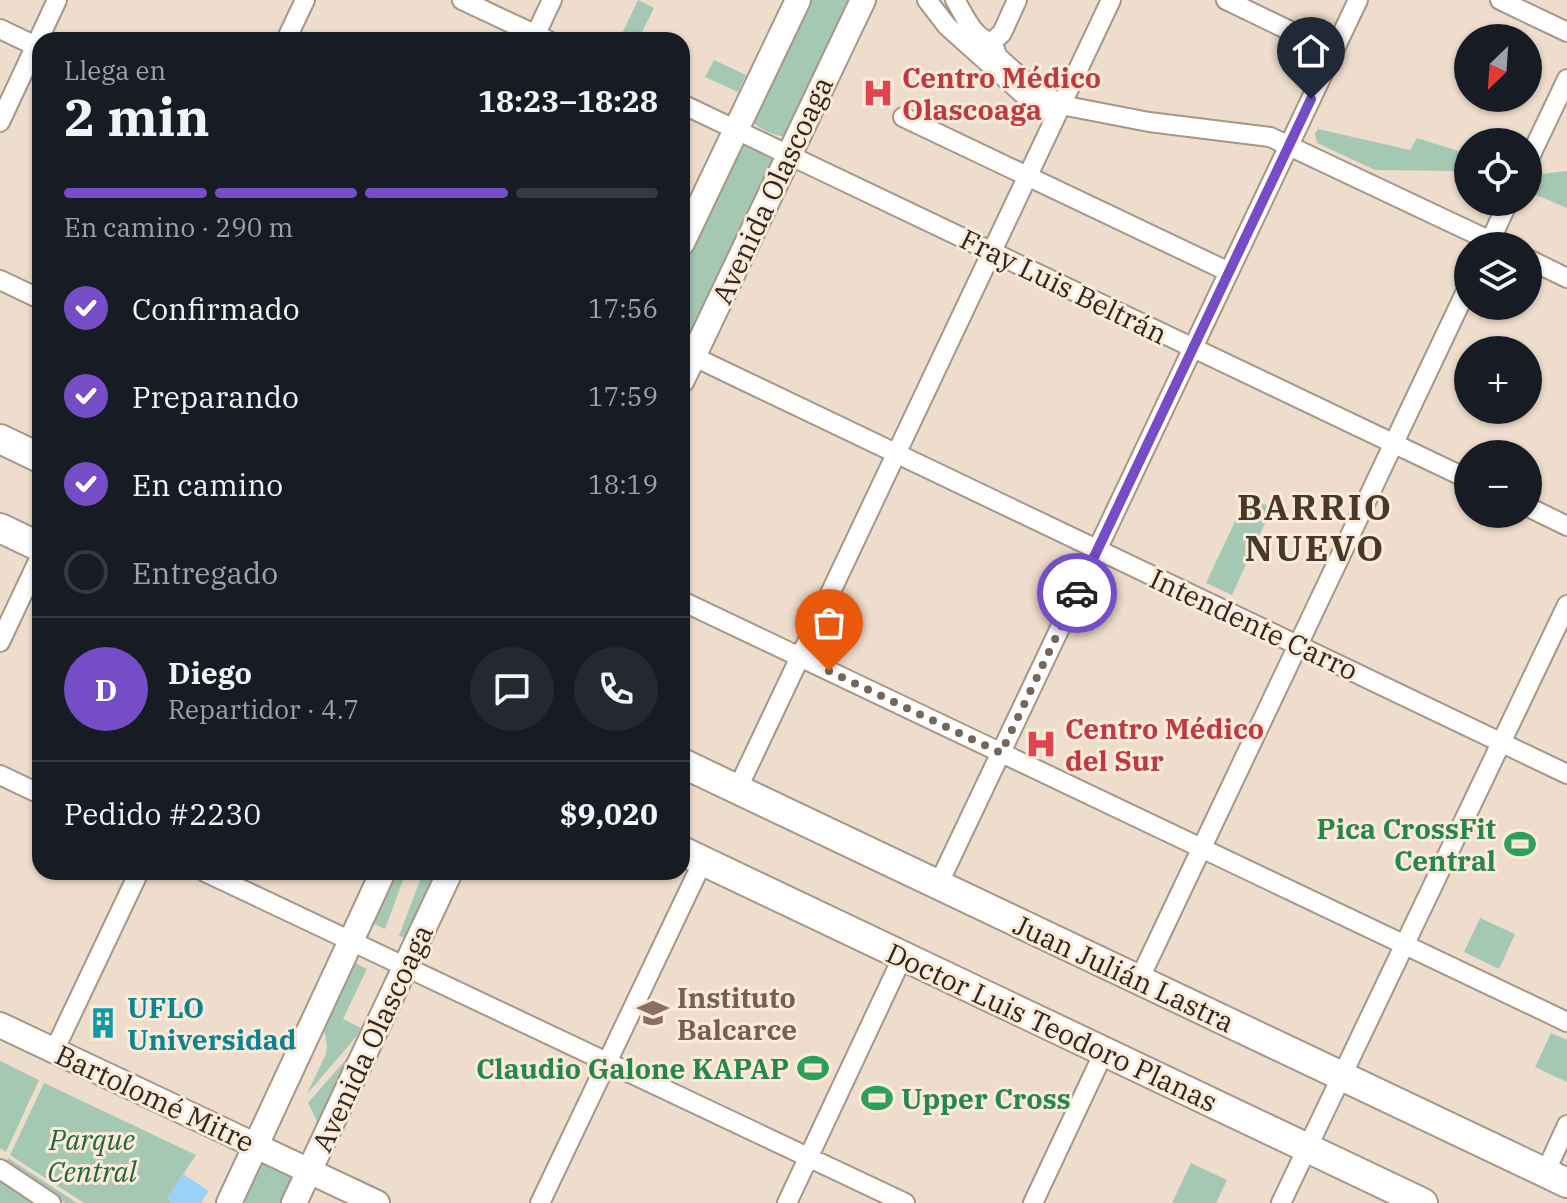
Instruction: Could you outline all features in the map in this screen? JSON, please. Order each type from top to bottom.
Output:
[{"type":"highway","points":[[0,439],[32,454]]},
{"type":"highway","points":[[0,528],[32,543]]},
{"type":"highway","name":"Juan Julián Lastra","points":[[690,767],[1556,1178]]},
{"type":"highway","name":"Doctor Luis Teodoro Planas","points":[[693,856],[1423,1203]]},
{"type":"main road","name":"Avenida Olascoaga","points":[[690,226],[798,0]]},
{"type":"main road","name":"Avenida Olascoaga","points":[[690,350],[790,155],[863,0]]},
{"type":"main road","points":[[229,1203],[379,880]]},
{"type":"main road","name":"Avenida Olascoaga","points":[[294,1203],[446,880]]},
{"type":"main road","name":"Bartolomé Mitre","points":[[0,1025],[377,1203]]},
{"type":"street","points":[[44,32],[57,0]]},
{"type":"street","points":[[290,32],[305,0]]},
{"type":"street","points":[[462,0],[527,32]]},
{"type":"street","points":[[541,32],[552,0]]},
{"type":"street","points":[[927,0],[947,26],[1041,109],[1059,108],[1262,135],[1289,145],[1468,232]]},
{"type":"street","points":[[955,0],[978,35],[984,41],[992,42],[1002,33],[1017,0]]},
{"type":"street","points":[[737,790],[1111,0]]},
{"type":"street","points":[[1226,0],[1334,52]]},
{"type":"street","points":[[938,885],[1358,0]]},
{"type":"street","points":[[1500,0],[1567,32]]},
{"type":"street","points":[[0,29],[32,44]]},
{"type":"street","points":[[992,42],[998,57],[1059,108]]},
{"type":"street","points":[[0,122],[32,59]]},
{"type":"street","points":[[1542,132],[1567,79]]},
{"type":"street","name":"Fray Luis Beltrán","points":[[690,108],[1454,472]]},
{"type":"street","points":[[903,117],[1229,272]]},
{"type":"street","points":[[1542,266],[1567,278]]},
{"type":"street","points":[[0,280],[32,295]]},
{"type":"street","points":[[1139,980],[1454,317]]},
{"type":"street","name":"Intendente Carro","points":[[690,355],[1567,774]]},
{"type":"street","points":[[1542,514],[1567,526]]},
{"type":"street","points":[[0,642],[32,574]]},
{"type":"street","points":[[690,605],[1567,1022]]},
{"type":"street","points":[[1281,1203],[1567,605]]},
{"type":"street","points":[[0,775],[32,790]]},
{"type":"street","points":[[54,1051],[135,880]]},
{"type":"street","points":[[222,880],[905,1203]]},
{"type":"street","points":[[540,1203],[607,1062],[683,880]]},
{"type":"street","points":[[787,1203],[903,956]]},
{"type":"street","points":[[1033,1203],[1104,1052]]},
{"type":"street","points":[[1556,1178],[1567,1125]]},
{"type":"street","points":[[0,1169],[51,1203]]},
{"type":"green space","points":[[638,0],[654,8],[642,32],[623,32]]},
{"type":"green space","points":[[805,0],[853,0],[786,136],[777,135],[763,130],[752,121]]},
{"type":"green space","points":[[714,60],[746,75],[738,92],[705,77]]},
{"type":"green space","points":[[1318,129],[1410,150],[1417,138],[1454,150],[1454,171],[1375,170],[1317,143],[1315,134]]},
{"type":"green space","points":[[744,143],[775,159],[690,339],[690,241],[733,149]]},
{"type":"green space","points":[[1567,171],[1567,208],[1542,197],[1542,174]]},
{"type":"green space","points":[[1247,496],[1272,508],[1232,595],[1206,583]]},
{"type":"green space","points":[[387,880],[403,880],[385,929],[368,921]]},
{"type":"green space","points":[[420,880],[438,880],[410,940],[399,936]]},
{"type":"green space","points":[[1480,918],[1515,934],[1499,969],[1464,952]]},
{"type":"green space","points":[[355,963],[367,969],[343,1019],[361,1028],[307,1094],[326,1054],[324,1030]]},
{"type":"green space","points":[[1551,1033],[1567,1040],[1567,1082],[1535,1067]]},
{"type":"green space","points":[[349,1058],[318,1123],[308,1103]]},
{"type":"green space","name":"Parque Central","points":[[0,1061],[39,1080],[6,1152],[0,1148]]},
{"type":"green space","name":"Parque Central","points":[[44,1083],[196,1155],[167,1198],[171,1203],[84,1203],[10,1155]]},
{"type":"green space","points":[[8,1158],[77,1203],[65,1203],[6,1164]]},
{"type":"green space","points":[[261,1163],[293,1177],[286,1203],[237,1203]]},
{"type":"green space","points":[[1191,1163],[1227,1180],[1216,1203],[1172,1203]]},
{"type":"green space","name":"Parque Central","points":[[0,1179],[37,1203],[0,1203]]},
{"type":"water","points":[[183,1174],[209,1191],[201,1203],[171,1203],[167,1198]]},
{"type":"way so far","points":[[829,671],[1001,753],[1077,593]]},
{"type":"place","name":"Centro Médico Olascoaga","points":[[878,93]]},
{"type":"place","name":"Centro Médico del Sur","points":[[1041,744]]},
{"type":"place","name":"Pica CrossFit Central","points":[[1520,844]]},
{"type":"place","name":"Instituto Balcarce","points":[[653,1013]]},
{"type":"place","name":"UFLO Universidad","points":[[103,1023]]},
{"type":"place","name":"Claudio Galone KAPAP","points":[[813,1068]]},
{"type":"place","name":"Upper Cross","points":[[877,1098]]},
{"type":"district","name":"BARRIO NUEVO","points":[[1315,526]]},
{"type":"route","points":[[1077,593],[1311,99]]}]
